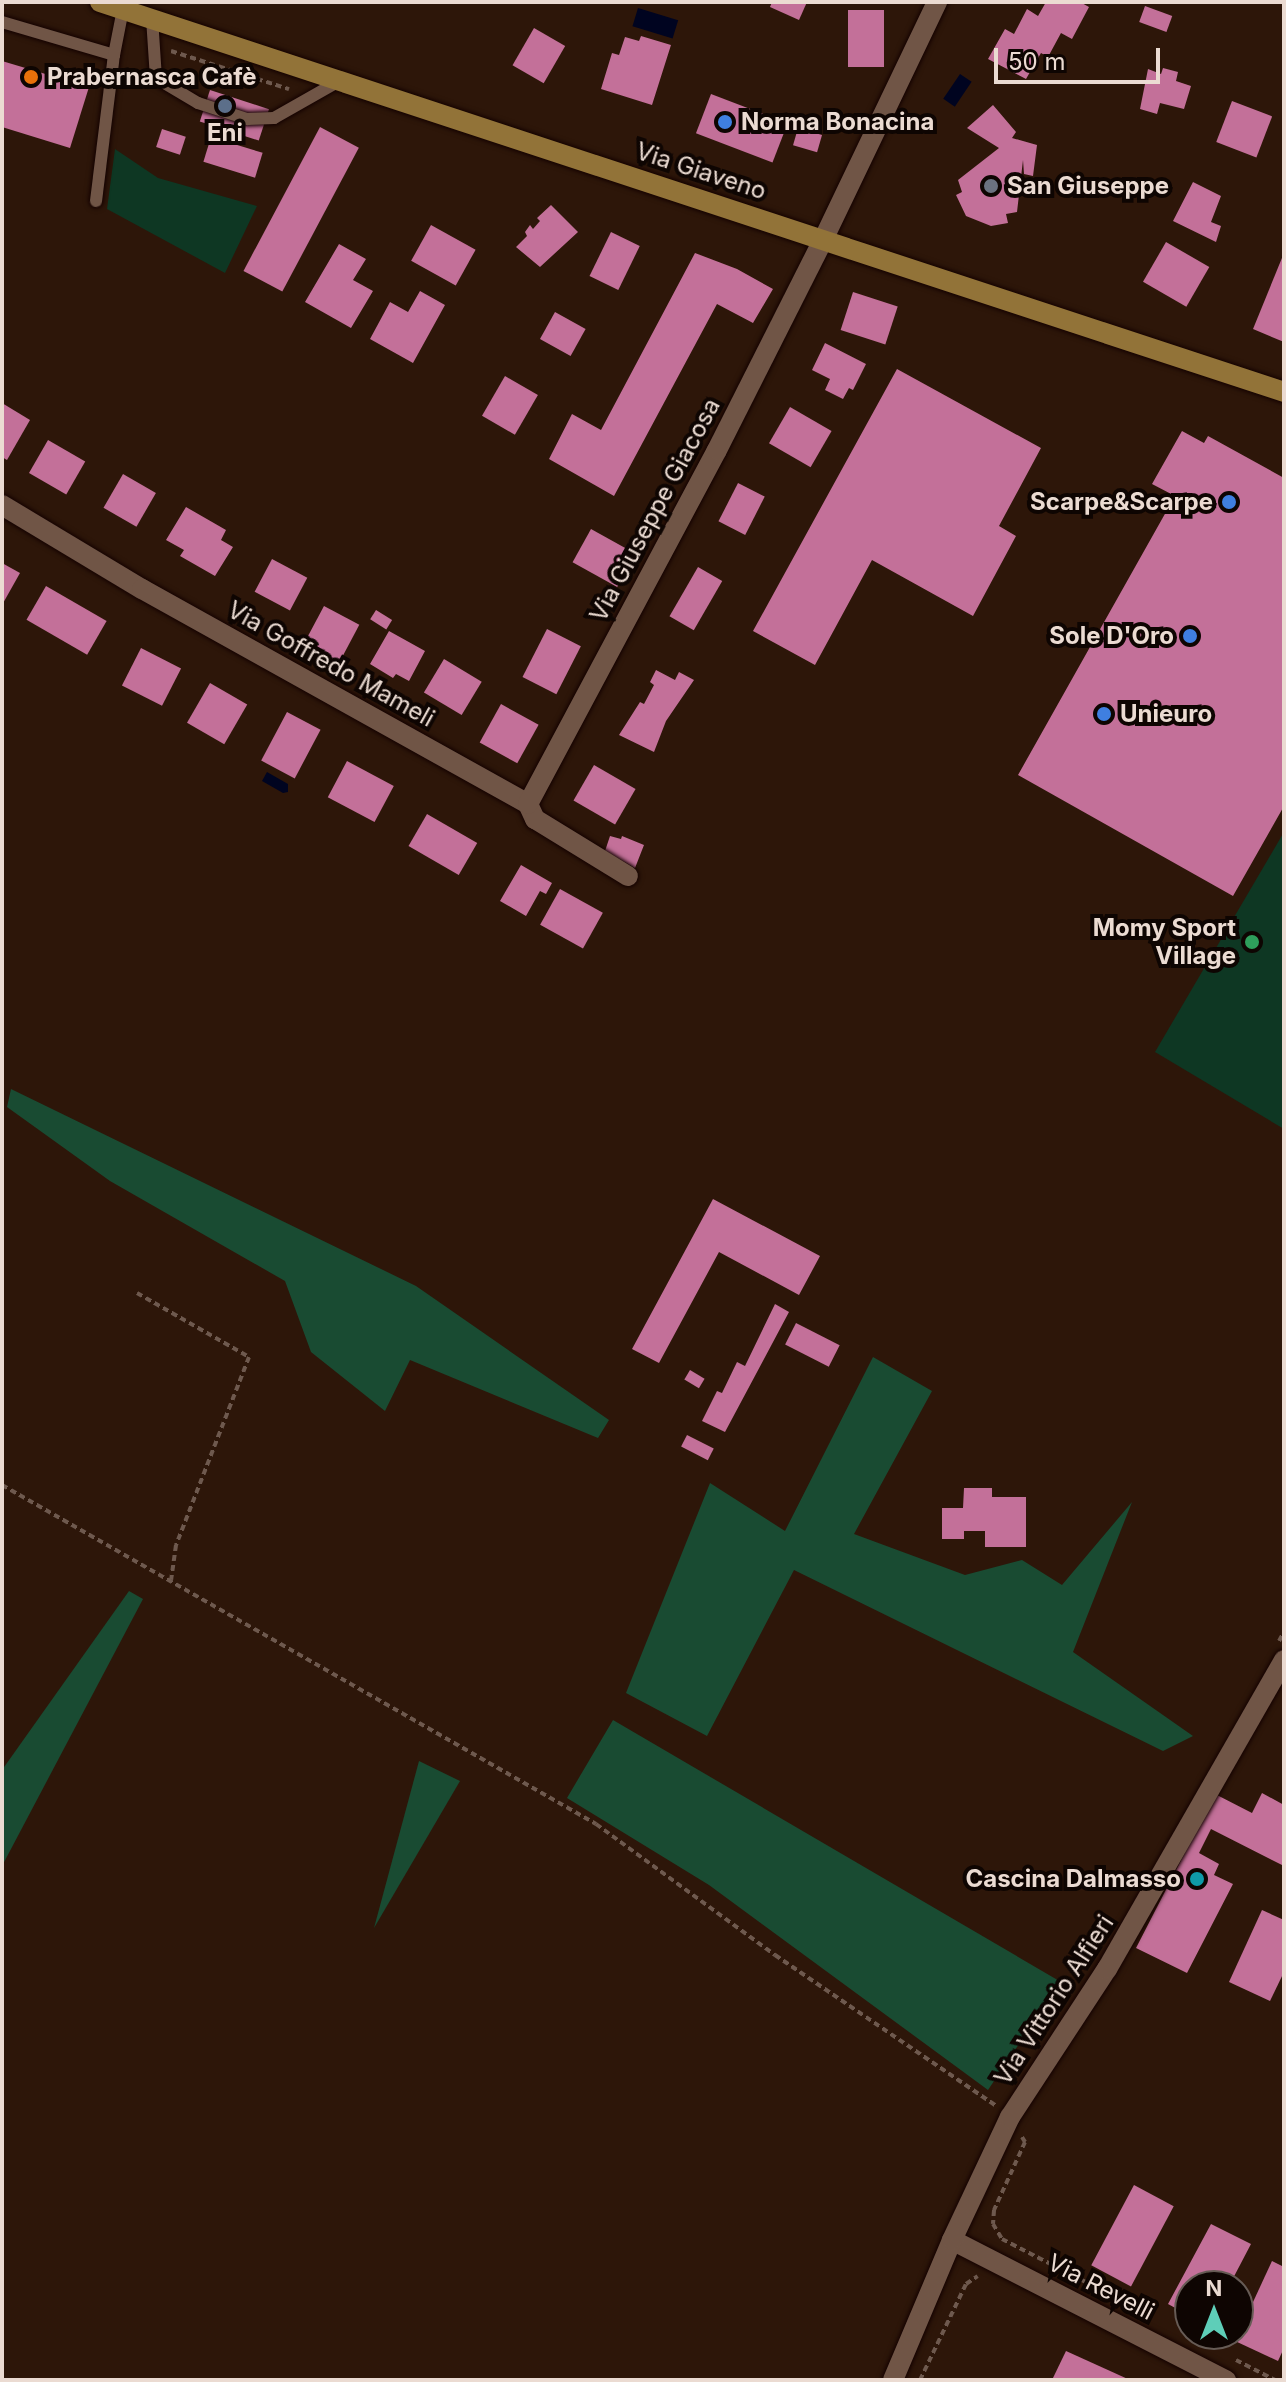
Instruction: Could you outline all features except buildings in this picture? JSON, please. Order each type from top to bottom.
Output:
[{"type":"main road","name":"Via Giaveno","points":[[100,2],[1284,392]]},
{"type":"street","name":"Via Giuseppe Giacosa","points":[[528,804],[681,519],[824,238],[933,3]]},
{"type":"street","name":"Via Goffredo Mameli","points":[[2,505],[142,589],[528,804],[535,819],[628,876]]},
{"type":"street","name":"Via Vittorio Alfieri","points":[[893,2380],[952,2240],[1010,2117],[1107,1969],[1284,1660]]},
{"type":"street","name":"Via Revelli","points":[[952,2240],[1226,2380]]},
{"type":"lane","points":[[96,201],[114,55],[123,9]]},
{"type":"lane","points":[[152,18],[156,78],[198,103],[247,119],[274,118],[341,80]]},
{"type":"lane","points":[[2,22],[114,55]]},
{"type":"path","points":[[137,1293],[249,1357],[176,1545],[171,1580]]},
{"type":"path","points":[[2,1485],[596,1824],[775,1955],[1010,2117],[1025,2142],[994,2210],[993,2224],[1002,2239],[1151,2316]]},
{"type":"path","points":[[920,2380],[966,2284],[985,2275]]},
{"type":"path","points":[[1232,2358],[1275,2380]]},
{"type":"green space","points":[[115,149],[158,178],[257,206],[225,273],[107,209]]},
{"type":"green space","name":"Momy Sport Village","points":[[1284,832],[1284,1129],[1155,1052]]},
{"type":"green space","points":[[11,1089],[416,1286],[609,1420],[598,1438],[410,1360],[385,1411],[311,1352],[285,1281],[110,1181],[7,1107]]},
{"type":"green space","points":[[873,1357],[932,1391],[854,1534],[965,1575],[1022,1560],[1062,1585],[1132,1502],[1073,1652],[1193,1736],[1163,1751],[794,1570],[707,1736],[626,1693],[710,1483],[785,1531]]},
{"type":"green space","points":[[129,1591],[143,1599],[2,1866],[2,1770]]},
{"type":"green space","points":[[613,1720],[1061,1982],[988,2090],[709,1885],[567,1798]]},
{"type":"green space","points":[[419,1761],[460,1781],[374,1928]]},
{"type":"water","points":[[638,8],[678,20],[673,38],[632,26]]},
{"type":"water","points":[[960,74],[972,82],[955,107],[943,99]]},
{"type":"water","points":[[267,772],[288,784],[288,792],[283,793],[262,781]]},
{"type":"place","name":"Prabernasca Cafè","points":[[31,77]]},
{"type":"place","name":"Eni","points":[[225,106]]},
{"type":"place","name":"Norma Bonacina","points":[[725,122]]},
{"type":"place","name":"San Giuseppe","points":[[991,186]]},
{"type":"place","name":"Scarpe&Scarpe","points":[[1229,502]]},
{"type":"place","name":"Sole D'Oro","points":[[1190,636]]},
{"type":"place","name":"Unieuro","points":[[1104,714]]},
{"type":"place","name":"Momy Sport Village","points":[[1252,942]]},
{"type":"place","name":"Cascina Dalmasso","points":[[1197,1879]]}]
